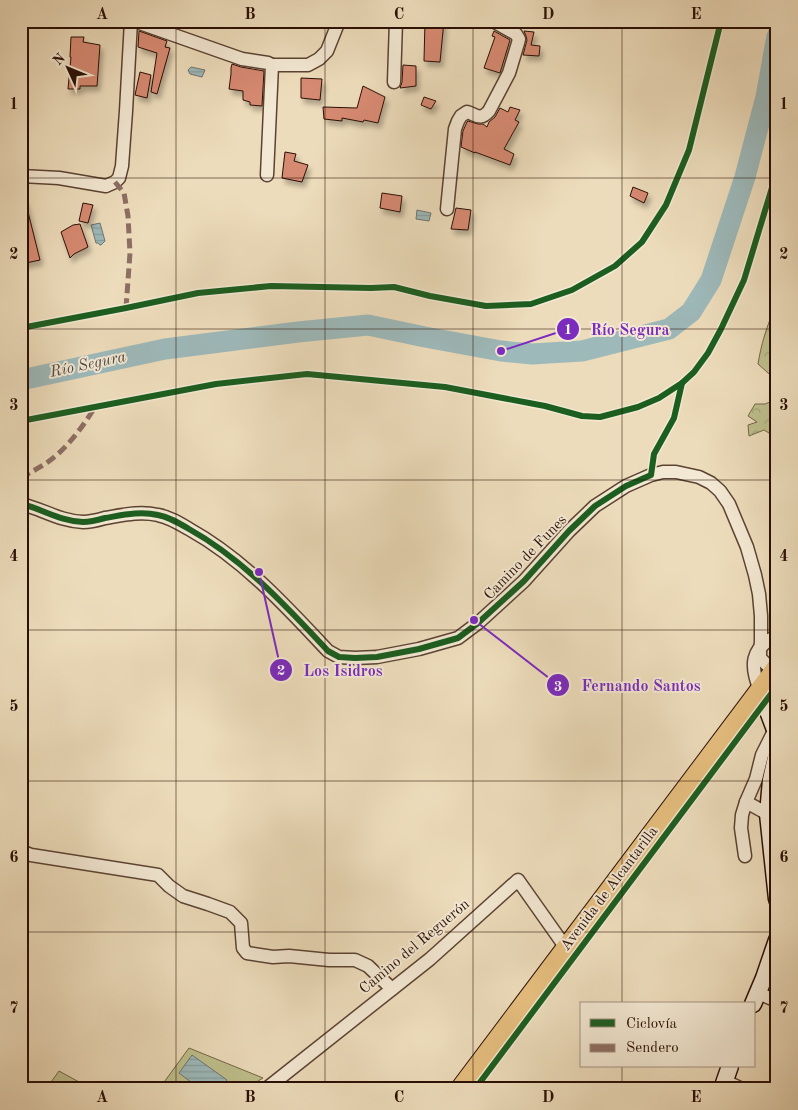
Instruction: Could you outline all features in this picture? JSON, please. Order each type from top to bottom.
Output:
[{"type":"main road","name":"Avenida de Alcantarilla","points":[[460,1089],[777,668]]},
{"type":"main road","points":[[760,690],[775,729]]},
{"type":"main road","points":[[736,722],[747,717],[757,717],[765,719],[775,729]]},
{"type":"main road","points":[[777,753],[771,780],[768,814],[777,899]]},
{"type":"main road","points":[[756,998],[777,940]]},
{"type":"street","points":[[21,176],[59,178],[106,186],[119,178],[122,166],[132,21],[242,58],[272,65],[308,66],[327,51],[339,21]]},
{"type":"street","points":[[394,82],[396,21]]},
{"type":"street","points":[[447,209],[453,145],[458,121],[467,112],[480,117],[490,111],[509,73],[519,39],[516,34],[493,21]]},
{"type":"street","points":[[267,175],[272,65]]},
{"type":"street","name":"Camino de Funes","points":[[21,504],[68,520],[85,522],[144,513],[161,515],[177,522],[232,556],[328,651],[339,657],[355,658],[377,657],[419,649],[458,638],[478,623],[524,581],[569,531],[595,506],[626,486],[651,475],[663,472],[676,472],[699,477],[711,483],[720,491],[728,504],[747,547],[757,585],[761,616],[760,648],[754,659],[753,669],[760,690]]},
{"type":"street","points":[[761,616],[768,624],[777,629]]},
{"type":"street","points":[[777,636],[770,639],[760,648],[762,661],[768,666],[777,668]]},
{"type":"street","points":[[745,856],[741,828],[742,815],[756,779],[762,755],[775,729]]},
{"type":"street","points":[[746,802],[768,814]]},
{"type":"street","points":[[21,851],[31,855],[158,876],[183,896],[230,912],[241,923],[243,948],[247,953],[274,957],[289,956],[329,960],[355,960],[368,966],[392,989]]},
{"type":"street","name":"Camino del Reguerón","points":[[266,1089],[430,959],[518,880],[566,948]]},
{"type":"street","points":[[756,998],[777,1001]]},
{"type":"street","points":[[726,1079],[742,1089]]},
{"type":"green space","points":[[773,312],[777,312],[777,381],[758,364],[764,337]]},
{"type":"green space","points":[[777,399],[777,438],[764,430],[749,436],[748,425],[757,422],[748,416],[755,404],[765,404]]},
{"type":"green space","points":[[189,1048],[263,1078],[245,1089],[159,1089]]},
{"type":"green space","points":[[59,1071],[92,1089],[46,1089]]},
{"type":"water","points":[[191,67],[205,70],[202,77],[190,74],[188,70]]},
{"type":"water","points":[[417,210],[431,213],[429,221],[416,219]]},
{"type":"water","points":[[100,223],[105,241],[101,245],[96,243],[91,225]]},
{"type":"water","points":[[192,1055],[227,1080],[221,1089],[200,1089],[179,1073]]},
{"type":"building","points":[[425,21],[444,21],[440,62],[424,61]]},
{"type":"building","points":[[139,31],[167,41],[165,47],[170,48],[157,94],[151,92],[157,53],[138,47]]},
{"type":"building","points":[[494,31],[510,40],[500,73],[484,68],[495,37],[492,36]]},
{"type":"building","points":[[524,31],[534,32],[531,45],[540,46],[539,56],[523,55],[527,40]]},
{"type":"building","points":[[71,37],[84,37],[83,42],[100,45],[97,86],[80,86],[80,89],[68,89]]},
{"type":"building","points":[[232,64],[264,71],[262,106],[250,105],[250,102],[243,100],[243,91],[229,89]]},
{"type":"building","points":[[403,65],[416,66],[416,86],[400,88]]},
{"type":"building","points":[[140,72],[151,75],[147,98],[135,95]]},
{"type":"building","points":[[301,78],[322,79],[320,100],[301,98]]},
{"type":"building","points":[[363,86],[385,97],[378,123],[342,118],[342,121],[324,119],[323,107],[357,108]]},
{"type":"building","points":[[424,97],[436,101],[431,109],[421,105]]},
{"type":"building","points":[[510,107],[520,110],[515,120],[519,122],[504,149],[514,154],[510,165],[461,147],[463,131],[468,121],[483,124],[487,127],[500,108],[508,112]]},
{"type":"building","points":[[285,152],[296,154],[294,161],[308,165],[302,182],[282,178]]},
{"type":"building","points":[[633,187],[648,193],[644,203],[630,196]]},
{"type":"building","points":[[382,193],[402,196],[400,212],[380,208]]},
{"type":"building","points":[[21,200],[25,200],[40,260],[21,264]]},
{"type":"building","points":[[83,203],[93,205],[88,223],[79,221]]},
{"type":"building","points":[[456,208],[471,210],[468,230],[451,229]]},
{"type":"building","points":[[80,224],[88,247],[70,258],[61,232],[73,225]]},
{"type":"waterway","name":"Río Segura","points":[[21,380],[165,349],[368,325],[501,351],[532,354],[582,351],[669,329],[691,312],[711,280],[745,177],[766,97],[777,36]]},
{"type":"marked path","points":[[115,182],[124,193],[128,216],[130,253],[126,308]]},
{"type":"marked path","points":[[21,478],[45,464],[60,452],[79,431],[95,407]]},
{"type":"cycle path","points":[[21,328],[198,293],[271,286],[394,287],[430,296],[486,306],[531,304],[572,290],[615,266],[642,242],[666,205],[689,150],[721,21]]},
{"type":"cycle path","points":[[21,421],[216,384],[307,374],[445,387],[545,406],[582,416],[600,417],[638,407],[659,398],[682,383],[694,372],[708,353],[744,280],[777,171]]},
{"type":"cycle path","points":[[21,504],[59,517],[83,522],[138,513],[170,519],[209,541],[246,569],[328,651],[339,657],[377,657],[419,649],[458,638],[478,623],[524,581],[569,531],[595,506],[626,486],[651,475],[654,454],[674,418],[682,383]]},
{"type":"cycle path","points":[[475,1089],[777,686]]},
{"type":"place","name":"Río Segura","points":[[501,351]]},
{"type":"place","name":"Los Isidros","points":[[259,572]]},
{"type":"place","name":"Fernando Santos","points":[[474,620]]}]
